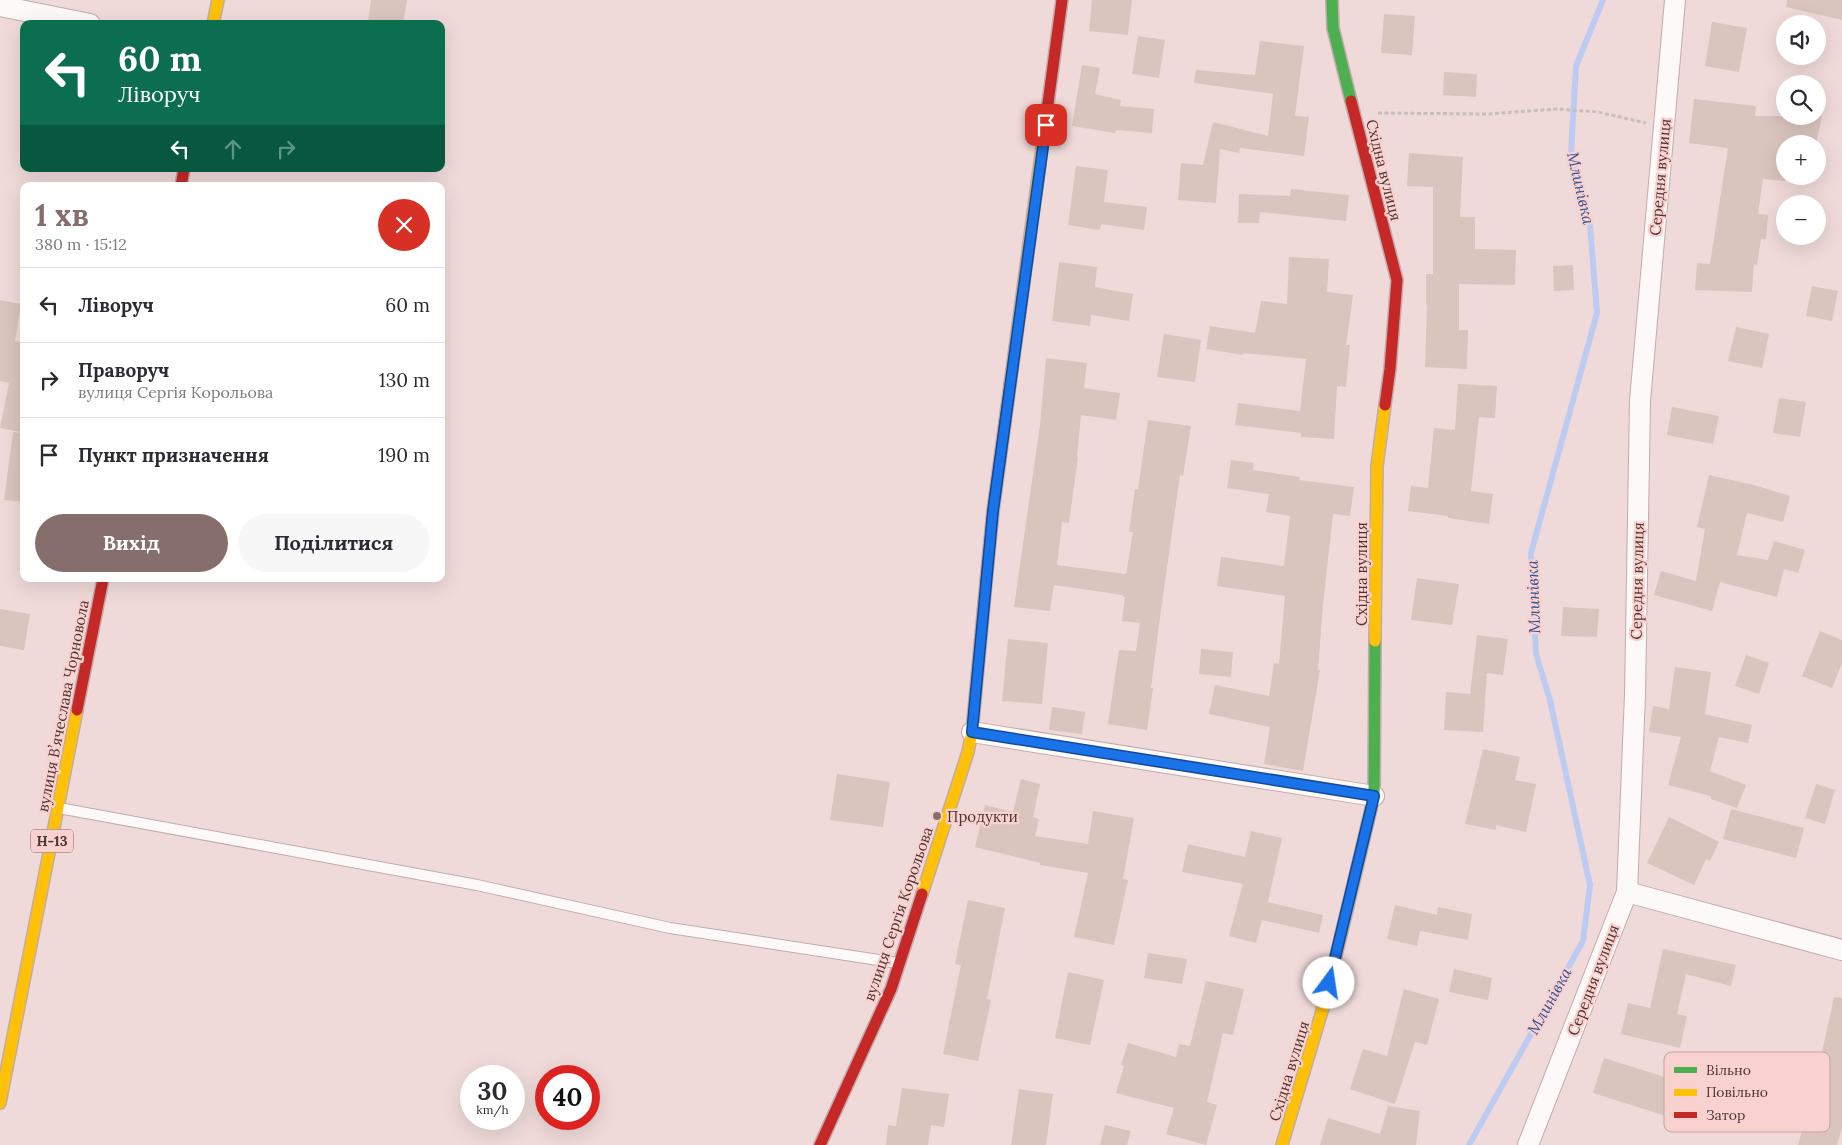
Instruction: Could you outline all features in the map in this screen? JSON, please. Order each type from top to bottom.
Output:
[{"type":"street","points":[[214,20],[218,0]]},
{"type":"street","name":"вулиця Сергія Корольова","points":[[820,1145],[891,988],[968,752],[972,732],[993,511],[1062,0]]},
{"type":"street","name":"Східна вулиця","points":[[1282,1145],[1325,1001],[1374,796],[1377,466],[1390,369],[1397,280],[1374,198],[1333,28],[1332,0]]},
{"type":"street","name":"Середня вулиця","points":[[1528,1145],[1627,892],[1635,694],[1640,402],[1675,0]]},
{"type":"street","points":[[0,6],[70,20]]},
{"type":"street","name":"вулиця Вʼячеслава Чорновола","points":[[0,1103],[102,582]]},
{"type":"street","points":[[972,732],[1374,796]]},
{"type":"street","points":[[1627,892],[1842,950]]},
{"type":"lane","points":[[58,808],[477,885],[670,928],[899,963]]},
{"type":"path","points":[[1355,113],[1490,114],[1556,109],[1598,112],[1664,127]]},
{"type":"building","points":[[371,0],[407,0],[404,20],[368,20]]},
{"type":"building","points":[[1092,0],[1132,0],[1128,35],[1089,31]]},
{"type":"building","points":[[1787,0],[1842,0],[1842,20],[1826,15],[1786,7]]},
{"type":"building","points":[[1384,14],[1415,16],[1412,55],[1381,53]]},
{"type":"building","points":[[1712,22],[1747,28],[1739,72],[1705,66]]},
{"type":"building","points":[[1138,36],[1165,40],[1159,78],[1132,74]]},
{"type":"building","points":[[1260,41],[1304,46],[1295,116],[1309,117],[1304,156],[1240,148],[1239,153],[1220,149],[1216,203],[1178,200],[1181,163],[1203,165],[1213,122],[1268,136],[1273,94],[1194,83],[1196,70],[1255,75]]},
{"type":"building","points":[[1082,65],[1100,68],[1095,94],[1121,100],[1120,106],[1154,109],[1152,133],[1116,130],[1115,133],[1072,126]]},
{"type":"building","points":[[1444,72],[1477,74],[1476,97],[1443,95]]},
{"type":"building","points":[[1694,99],[1756,106],[1755,116],[1776,116],[1776,125],[1820,125],[1818,135],[1776,135],[1776,180],[1763,179],[1758,214],[1768,215],[1766,239],[1761,239],[1757,265],[1754,264],[1752,292],[1695,290],[1697,263],[1710,264],[1728,148],[1689,143]]},
{"type":"building","points":[[1409,153],[1463,157],[1460,217],[1475,217],[1475,249],[1516,250],[1515,285],[1459,284],[1459,330],[1468,330],[1467,369],[1425,367],[1426,274],[1433,274],[1433,187],[1407,186]]},
{"type":"building","points":[[1076,166],[1108,170],[1104,202],[1147,207],[1144,230],[1101,224],[1100,230],[1068,225]]},
{"type":"building","points":[[1291,189],[1349,195],[1346,221],[1260,212],[1259,223],[1238,223],[1239,194],[1290,196]]},
{"type":"building","points":[[1289,257],[1329,259],[1327,292],[1353,295],[1346,345],[1350,345],[1346,387],[1337,386],[1334,439],[1301,437],[1301,433],[1235,425],[1238,403],[1300,411],[1306,359],[1243,353],[1243,355],[1206,349],[1210,326],[1255,333],[1261,301],[1287,304]]},
{"type":"building","points":[[1059,262],[1097,267],[1095,287],[1133,294],[1129,321],[1091,315],[1090,326],[1052,321]]},
{"type":"building","points":[[1573,265],[1574,290],[1554,291],[1553,266]]},
{"type":"building","points":[[1812,286],[1838,291],[1832,321],[1806,316]]},
{"type":"building","points":[[0,300],[20,304],[15,341],[20,342],[20,432],[0,428],[9,383],[0,381]]},
{"type":"building","points":[[1736,327],[1769,334],[1762,368],[1728,361]]},
{"type":"building","points":[[1164,334],[1201,340],[1195,382],[1157,377]]},
{"type":"building","points":[[1046,358],[1087,363],[1084,388],[1120,393],[1116,420],[1081,415],[1078,457],[1069,523],[1062,522],[1057,565],[1126,574],[1133,532],[1129,532],[1135,489],[1138,489],[1148,420],[1191,426],[1183,476],[1180,475],[1159,625],[1147,730],[1108,724],[1119,650],[1136,651],[1140,623],[1122,621],[1125,597],[1123,595],[1054,585],[1050,611],[1014,607],[1040,425]]},
{"type":"building","points":[[1458,384],[1497,386],[1495,418],[1479,417],[1471,491],[1493,494],[1489,524],[1408,511],[1411,486],[1428,488],[1434,428],[1455,430]]},
{"type":"building","points":[[1779,398],[1806,402],[1800,437],[1773,433]]},
{"type":"building","points":[[1672,407],[1719,416],[1713,444],[1667,435]]},
{"type":"building","points":[[13,432],[20,433],[20,502],[4,500]]},
{"type":"building","points":[[1231,460],[1254,463],[1253,470],[1300,477],[1299,480],[1354,487],[1350,516],[1333,514],[1323,605],[1318,670],[1320,670],[1303,771],[1264,764],[1270,727],[1209,714],[1215,685],[1269,696],[1274,663],[1279,664],[1285,596],[1217,586],[1221,557],[1284,566],[1290,516],[1266,512],[1269,494],[1227,488]]},
{"type":"building","points":[[1709,475],[1754,485],[1790,496],[1783,522],[1747,513],[1737,555],[1768,560],[1774,541],[1805,550],[1798,573],[1784,569],[1777,597],[1720,582],[1712,611],[1654,595],[1661,571],[1696,581],[1705,529],[1697,527]]},
{"type":"building","points":[[1417,578],[1459,584],[1452,625],[1411,620]]},
{"type":"building","points":[[1563,607],[1599,609],[1597,637],[1561,636]]},
{"type":"building","points":[[0,609],[30,614],[24,650],[0,646]]},
{"type":"building","points":[[1820,631],[1842,640],[1842,663],[1832,688],[1802,676]]},
{"type":"building","points":[[1477,635],[1508,639],[1503,675],[1487,673],[1483,732],[1444,730],[1446,692],[1470,694]]},
{"type":"building","points":[[1008,639],[1048,643],[1042,704],[1002,701]]},
{"type":"building","points":[[1201,649],[1233,652],[1231,677],[1199,674]]},
{"type":"building","points":[[1746,655],[1769,663],[1759,694],[1735,686]]},
{"type":"building","points":[[1675,667],[1711,672],[1705,714],[1752,725],[1748,743],[1719,737],[1710,771],[1746,785],[1737,808],[1711,799],[1711,796],[1668,785],[1681,737],[1649,732],[1653,706],[1669,709]]},
{"type":"building","points":[[1052,707],[1085,712],[1082,734],[1049,730]]},
{"type":"building","points":[[1483,749],[1520,757],[1515,780],[1536,784],[1526,832],[1496,825],[1496,830],[1465,824]]},
{"type":"building","points":[[837,774],[890,782],[883,827],[830,820]]},
{"type":"building","points":[[1021,779],[1040,784],[1033,817],[1039,819],[1035,836],[1088,844],[1093,811],[1134,818],[1123,879],[1128,880],[1114,945],[1074,937],[1088,873],[1040,865],[1040,863],[975,847],[985,805],[1013,812]]},
{"type":"building","points":[[1816,784],[1835,790],[1825,824],[1805,818]]},
{"type":"building","points":[[1731,809],[1804,828],[1796,858],[1723,839]]},
{"type":"building","points":[[1669,817],[1719,842],[1710,861],[1706,859],[1694,885],[1647,863]]},
{"type":"building","points":[[1251,831],[1282,838],[1268,902],[1323,915],[1319,933],[1262,920],[1256,943],[1229,936],[1243,884],[1182,872],[1188,844],[1245,857]]},
{"type":"building","points":[[968,900],[1005,908],[987,999],[991,1000],[978,1061],[943,1054],[961,965],[955,964]]},
{"type":"building","points":[[1395,905],[1437,915],[1438,907],[1472,914],[1468,940],[1420,931],[1417,946],[1387,939]]},
{"type":"building","points":[[1663,949],[1736,965],[1731,986],[1686,974],[1677,1014],[1687,1016],[1680,1048],[1621,1034],[1628,1003],[1650,1008]]},
{"type":"building","points":[[1148,953],[1187,959],[1182,984],[1144,978]]},
{"type":"building","points":[[1454,969],[1492,978],[1488,1000],[1449,992]]},
{"type":"building","points":[[1068,972],[1104,980],[1090,1045],[1055,1038]]},
{"type":"building","points":[[1206,981],[1244,989],[1233,1035],[1223,1033],[1207,1102],[1217,1105],[1206,1145],[1166,1134],[1174,1108],[1116,1093],[1124,1066],[1121,1065],[1128,1043],[1176,1057],[1179,1044],[1190,1046]]},
{"type":"building","points":[[1404,989],[1439,999],[1427,1045],[1415,1042],[1395,1104],[1350,1089],[1363,1049],[1387,1056]]},
{"type":"building","points":[[1834,997],[1842,998],[1842,1128],[1837,1145],[1798,1145],[1802,1132],[1830,1132],[1830,1052],[1822,1052]]},
{"type":"building","points":[[1604,1058],[1664,1077],[1664,1115],[1593,1093]]},
{"type":"building","points":[[902,1088],[949,1094],[944,1127],[931,1125],[928,1145],[886,1145],[888,1125],[896,1126]]},
{"type":"building","points":[[1019,1089],[1053,1094],[1046,1145],[1011,1145]]},
{"type":"building","points":[[1388,1106],[1420,1111],[1416,1145],[1320,1145],[1328,1118],[1380,1134]]},
{"type":"building","points":[[1105,1125],[1131,1131],[1127,1145],[1100,1145]]},
{"type":"waterway","name":"Млинівка","points":[[1469,1145],[1583,941],[1590,885],[1550,700],[1536,654],[1531,553],[1597,313],[1590,225],[1571,153],[1576,66],[1603,0]]},
{"type":"traffic: fast","points":[[1332,0],[1333,28],[1351,101]]},
{"type":"traffic: fast","points":[[1348,906],[1374,796],[1375,641]]},
{"type":"traffic: slow","points":[[214,20],[218,0]]},
{"type":"traffic: slow","points":[[1010,385],[1043,140]]},
{"type":"traffic: slow","points":[[1375,641],[1377,466],[1385,405]]},
{"type":"traffic: slow","points":[[922,894],[968,752],[972,732],[986,582]]},
{"type":"traffic: slow","points":[[0,1103],[77,710]]},
{"type":"traffic: slow","points":[[1282,1145],[1325,1001],[1348,906]]},
{"type":"traffic: jam","points":[[1043,140],[1062,0]]},
{"type":"traffic: jam","points":[[1351,101],[1397,280],[1390,369],[1385,405]]},
{"type":"traffic: jam","points":[[182,182],[183,172]]},
{"type":"traffic: jam","points":[[986,582],[993,511],[1010,385]]},
{"type":"traffic: jam","points":[[77,710],[102,582]]},
{"type":"traffic: jam","points":[[820,1145],[891,989],[922,894]]},
{"type":"place","name":"Продукти","points":[[937,816]]},
{"type":"route","points":[[1046,125],[993,511],[972,732],[1374,796],[1329,983]]}]
